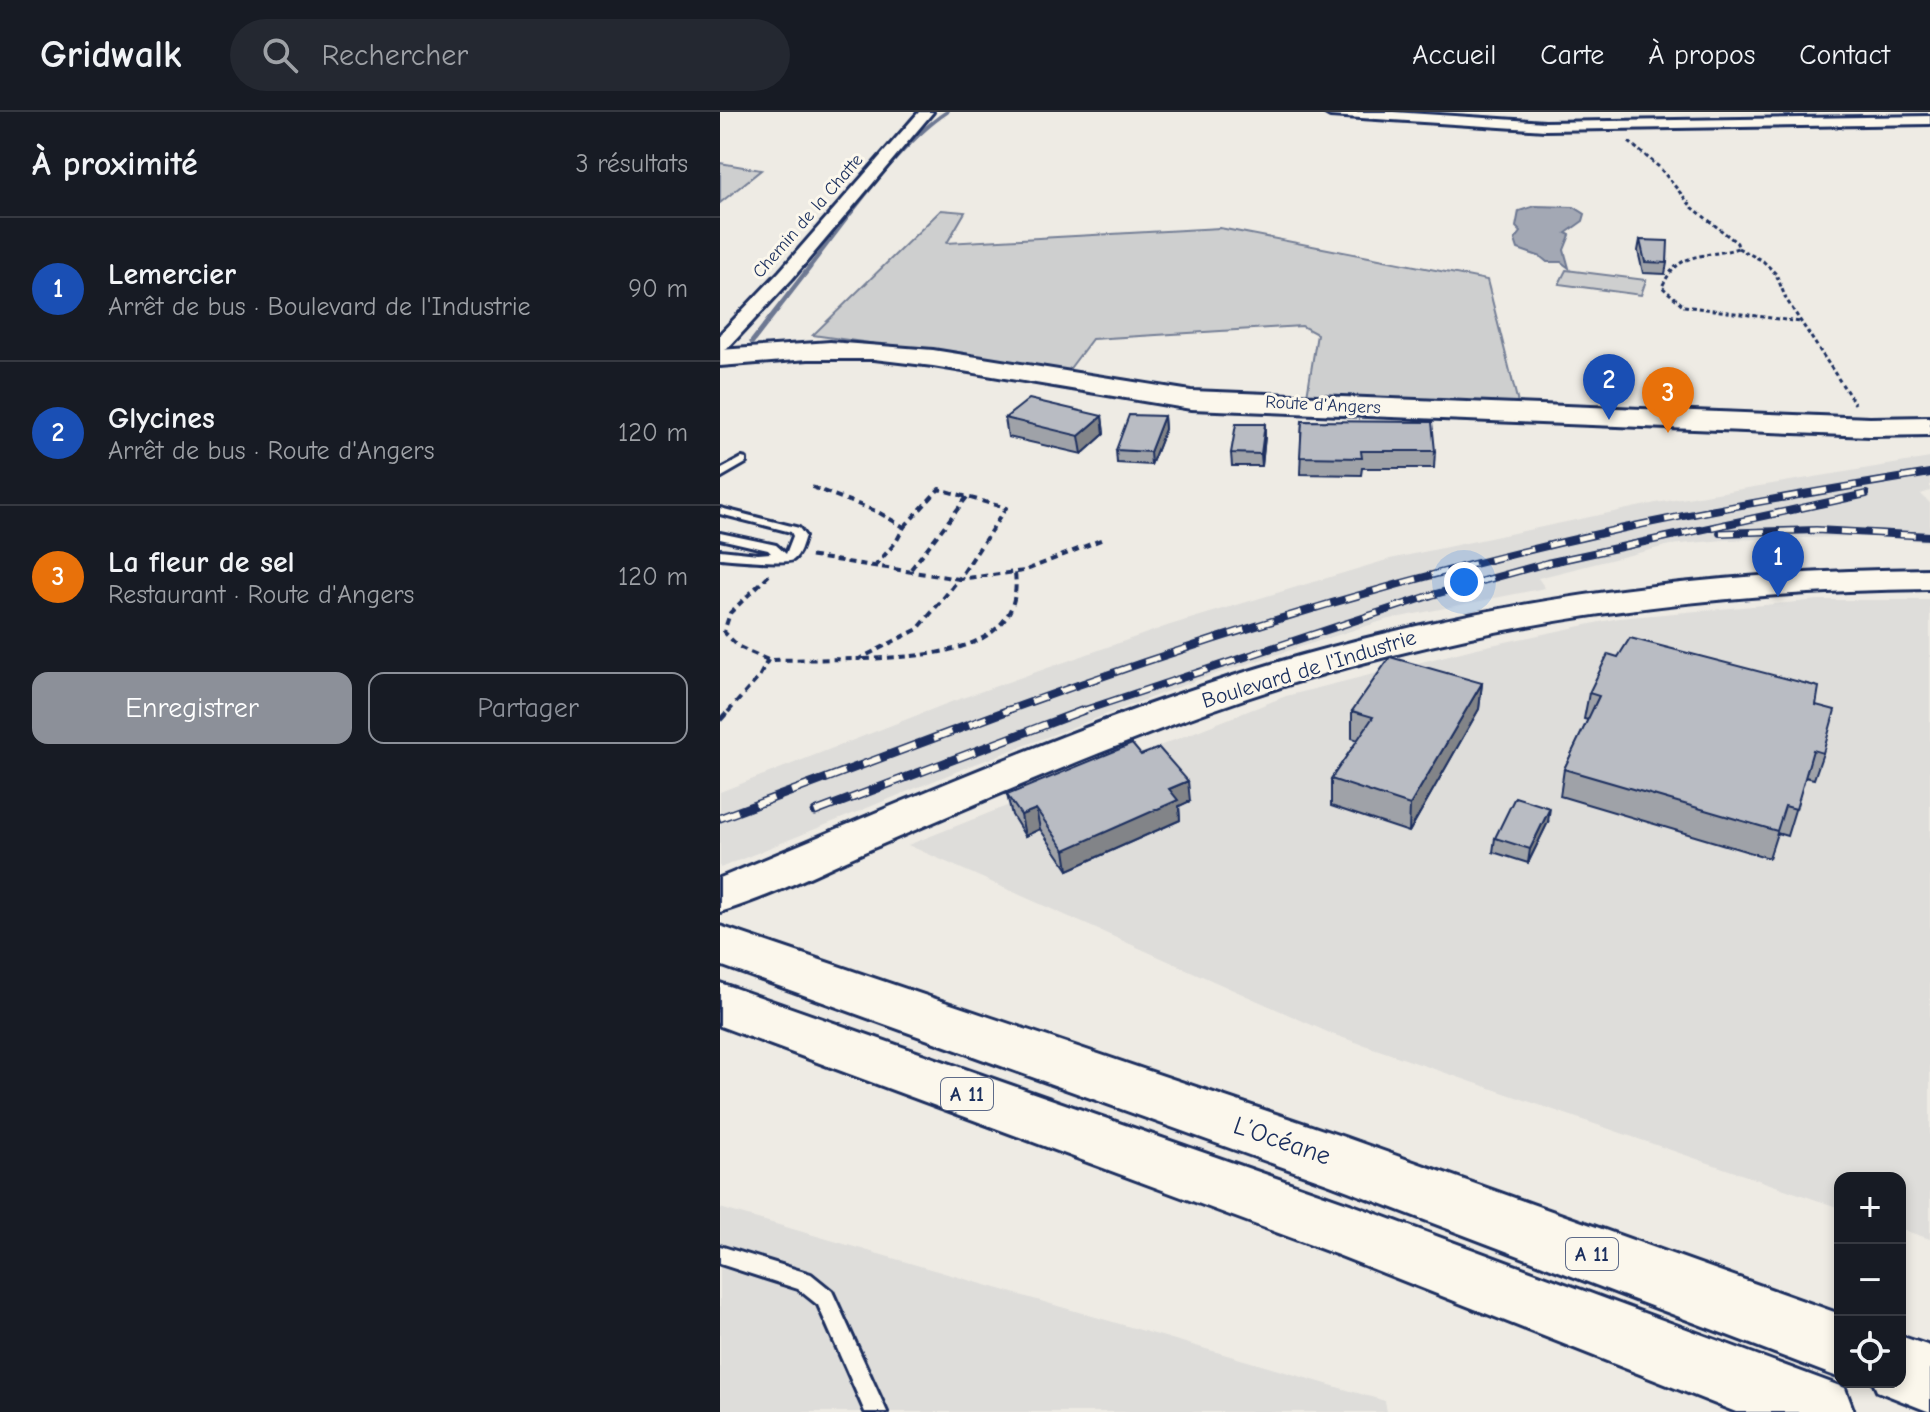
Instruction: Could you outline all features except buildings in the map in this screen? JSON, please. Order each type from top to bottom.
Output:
[{"type":"highway","name":"L’Océane","points":[[738,952],[1344,1163],[1834,1344]]},
{"type":"highway","name":"A 11","points":[[720,1004],[1350,1232],[1821,1412]]},
{"type":"highway","points":[[1906,1370],[1930,1379]]},
{"type":"street","name":"Chemin de la Chatte","points":[[720,345],[786,275],[926,112]]},
{"type":"street","points":[[1330,112],[1478,123],[1608,126],[1717,121],[1930,120]]},
{"type":"street","name":"Route d'Angers","points":[[720,358],[775,352],[869,351],[977,365],[1110,391],[1191,400],[1870,427],[1930,426]]},
{"type":"street","name":"Boulevard de l'Industrie","points":[[720,896],[1163,715],[1393,641],[1506,615],[1617,597],[1761,584],[1930,579]]},
{"type":"lane","points":[[720,475],[742,461]]},
{"type":"lane","points":[[720,511],[795,530],[799,536],[787,556]]},
{"type":"lane","points":[[720,536],[772,547],[787,556]]},
{"type":"lane","points":[[720,554],[758,558],[787,556]]},
{"type":"lane","points":[[720,1255],[804,1281],[825,1298],[876,1412]]},
{"type":"path","points":[[1608,126],[1647,155],[1692,207],[1737,243],[1738,248]]},
{"type":"path","points":[[1800,322],[1684,306],[1662,287],[1665,277],[1683,257],[1738,248],[1755,254],[1772,268],[1785,287],[1786,299],[1870,427]]},
{"type":"path","points":[[812,487],[876,511],[904,527]]},
{"type":"path","points":[[859,659],[918,629],[959,579],[970,556],[992,533],[1006,508],[939,489],[904,527],[896,542],[876,565]]},
{"type":"path","points":[[911,569],[967,497]]},
{"type":"path","points":[[1015,573],[1012,609],[1001,627],[969,644],[897,658],[768,660],[739,647],[724,632],[730,613],[787,556],[911,569],[959,579],[1015,573],[1103,539]]},
{"type":"path","points":[[720,720],[759,677],[768,660]]},
{"type":"shaded area","points":[[720,163],[761,170],[720,203]]},
{"type":"shaded area","points":[[1535,206],[1574,207],[1585,214],[1583,221],[1566,233],[1570,235],[1564,250],[1569,268],[1561,262],[1547,262],[1518,249],[1515,240],[1521,232],[1516,227],[1519,211]]},
{"type":"shaded area","points":[[941,210],[965,212],[947,243],[1220,228],[1487,280],[1518,403],[1307,396],[1317,334],[1302,326],[1092,339],[1068,371],[813,335]]},
{"type":"shaded area","points":[[1566,270],[1646,280],[1641,295],[1559,284]]},
{"type":"shaded area","points":[[1930,458],[1930,491],[1921,494],[1930,503],[1930,542],[1872,536],[1724,540],[1670,545],[1538,578],[1545,588],[1385,620],[1197,680],[970,766],[720,868],[720,792],[951,702],[1170,625],[1390,559],[1656,503]]},
{"type":"shaded area","points":[[1819,600],[1930,600],[1930,1239],[1906,1231],[1906,1172],[1834,1172],[1834,1206],[1332,1034],[908,845],[1286,696],[1477,648],[1619,618]]},
{"type":"shaded area","points":[[720,1208],[1385,1401],[1387,1412],[720,1412]]},
{"type":"waterway","points":[[808,269],[892,163],[910,143],[947,112]]},
{"type":"waterway","points":[[752,342],[810,267]]},
{"type":"railway","points":[[1003,712],[1231,634],[1464,567],[1659,521],[1930,473]]},
{"type":"railway","points":[[1079,712],[1432,595],[1547,563],[1866,494]]},
{"type":"railway","points":[[1720,533],[1816,530],[1930,536]]},
{"type":"railway","points":[[720,818],[1009,710]]},
{"type":"railway","points":[[815,812],[1084,710]]},
{"type":"place","name":"Glycines","points":[[1609,420]]},
{"type":"place","name":"La fleur de sel","points":[[1668,433]]},
{"type":"place","name":"Lemercier","points":[[1778,597]]}]
